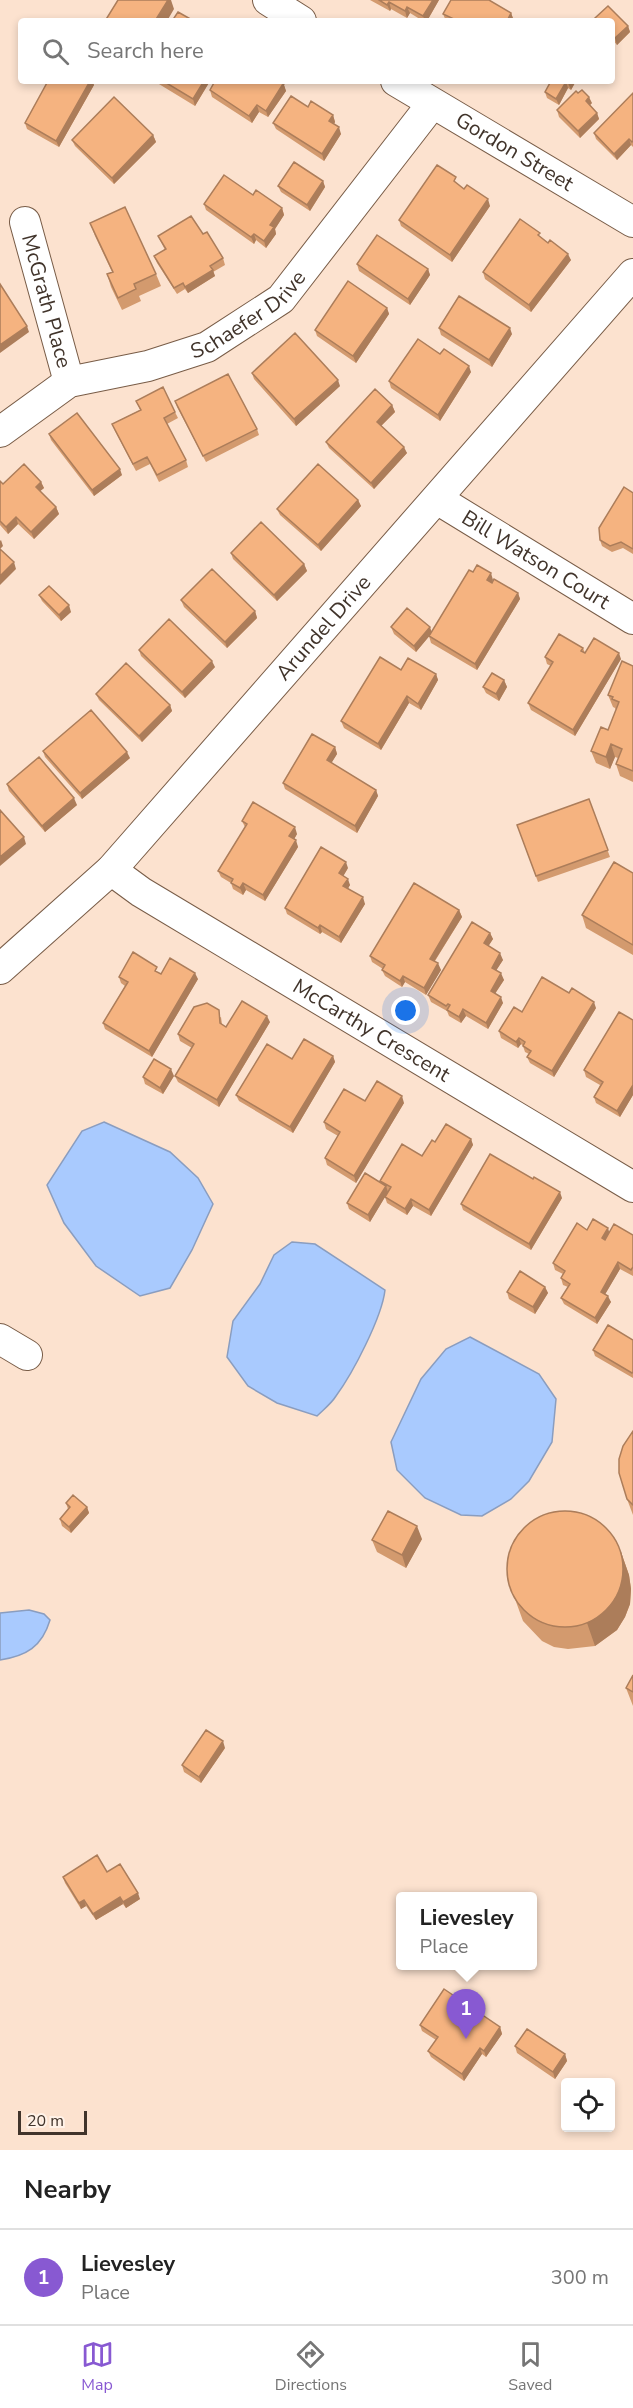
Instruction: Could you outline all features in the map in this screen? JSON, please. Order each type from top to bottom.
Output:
[{"type":"street","points":[[268,0],[296,18]]},
{"type":"street","name":"Gordon Street","points":[[401,84],[633,222]]},
{"type":"street","name":"Schaefer Drive","points":[[0,432],[69,382],[148,366],[207,347],[281,299],[432,104]]},
{"type":"street","name":"McGrath Place","points":[[25,222],[69,382]]},
{"type":"street","name":"Arundel Drive","points":[[0,969],[111,870],[633,274]]},
{"type":"street","name":"Bill Watson Court","points":[[437,499],[633,619]]},
{"type":"street","name":"McCarthy Crescent","points":[[111,870],[151,898],[633,1187]]},
{"type":"street","points":[[0,1339],[27,1355]]},
{"type":"water","points":[[104,1122],[170,1152],[198,1178],[213,1204],[192,1250],[170,1288],[140,1296],[96,1266],[64,1223],[47,1185],[82,1131]]},
{"type":"water","points":[[292,1242],[315,1244],[385,1290],[373,1329],[358,1359],[334,1399],[317,1416],[277,1403],[248,1386],[227,1357],[233,1321],[260,1284],[274,1255]]},
{"type":"water","points":[[470,1337],[539,1374],[556,1399],[552,1442],[529,1481],[511,1499],[482,1516],[461,1515],[425,1498],[397,1470],[391,1442],[421,1379],[446,1349]]},
{"type":"water","points":[[29,1610],[44,1614],[50,1620],[47,1629],[32,1649],[18,1656],[0,1660],[0,1613]]},
{"type":"building","points":[[118,0],[168,0],[157,18],[107,18]]},
{"type":"building","points":[[379,0],[433,0],[423,16],[407,7],[405,11],[389,2],[387,5]]},
{"type":"building","points":[[451,0],[489,0],[511,13],[508,18],[452,18],[443,14]]},
{"type":"building","points":[[608,6],[628,26],[615,38],[615,18],[595,18]]},
{"type":"building","points":[[178,12],[189,18],[174,18]]},
{"type":"building","points":[[46,84],[88,84],[56,141],[25,123]]},
{"type":"building","points":[[168,84],[202,84],[193,99]]},
{"type":"building","points":[[213,84],[283,84],[266,111],[257,105],[249,116],[210,90]]},
{"type":"building","points":[[549,84],[565,84],[556,99],[545,92]]},
{"type":"building","points":[[582,90],[589,97],[586,101],[597,113],[578,131],[557,110],[576,91],[578,93]]},
{"type":"building","points":[[633,93],[633,141],[629,139],[614,154],[594,133]]},
{"type":"building","points":[[291,96],[308,107],[311,101],[333,115],[329,121],[339,127],[322,154],[273,123]]},
{"type":"building","points":[[114,97],[153,135],[112,178],[72,140]]},
{"type":"building","points":[[294,162],[323,181],[307,205],[278,186]]},
{"type":"building","points":[[437,165],[456,177],[454,181],[464,189],[467,185],[488,199],[450,255],[399,220]]},
{"type":"building","points":[[224,175],[253,195],[256,190],[282,208],[270,225],[274,227],[264,241],[254,234],[251,237],[204,204]]},
{"type":"building","points":[[125,207],[156,274],[134,284],[136,289],[118,298],[107,274],[113,272],[90,223]]},
{"type":"building","points":[[191,216],[203,234],[207,232],[223,258],[210,266],[213,270],[185,287],[183,283],[174,288],[154,256],[166,249],[158,236]]},
{"type":"building","points":[[520,219],[540,233],[538,235],[548,243],[550,240],[568,254],[529,305],[483,272]]},
{"type":"building","points":[[377,235],[428,269],[408,299],[357,264]]},
{"type":"building","points":[[348,281],[387,308],[353,356],[315,330]]},
{"type":"building","points":[[0,284],[27,326],[0,345]]},
{"type":"building","points":[[459,296],[510,328],[489,360],[439,328]]},
{"type":"building","points":[[295,333],[338,380],[294,419],[252,373]]},
{"type":"building","points":[[418,339],[440,354],[444,349],[469,366],[438,415],[389,381]]},
{"type":"building","points":[[228,374],[257,429],[203,456],[175,401]]},
{"type":"building","points":[[163,387],[175,412],[164,418],[186,460],[157,475],[147,457],[133,464],[112,424],[141,410],[136,401]]},
{"type":"building","points":[[375,389],[392,405],[377,422],[404,447],[371,483],[326,442]]},
{"type":"building","points":[[77,413],[120,469],[92,490],[49,434]]},
{"type":"building","points":[[24,464],[41,482],[36,487],[56,507],[31,532],[16,517],[6,527],[0,521],[0,481],[3,484]]},
{"type":"building","points":[[318,464],[358,500],[318,545],[277,509]]},
{"type":"building","points":[[624,487],[633,493],[633,549],[621,542],[610,546],[600,540],[599,528]]},
{"type":"building","points":[[261,522],[304,564],[274,595],[231,553]]},
{"type":"building","points":[[0,549],[14,562],[0,576]]},
{"type":"building","points":[[477,565],[491,573],[487,580],[492,583],[494,579],[518,593],[475,664],[429,636],[469,570],[473,572]]},
{"type":"building","points":[[212,569],[255,611],[225,642],[181,600]]},
{"type":"building","points":[[49,586],[69,605],[59,615],[39,595]]},
{"type":"building","points":[[407,608],[430,627],[414,646],[391,627]]},
{"type":"building","points":[[169,619],[212,661],[182,692],[139,650]]},
{"type":"building","points":[[559,634],[583,648],[581,651],[585,653],[594,638],[619,653],[573,730],[528,703],[553,662],[545,657]]},
{"type":"building","points":[[380,657],[401,670],[408,658],[436,674],[418,704],[407,696],[378,744],[341,721]]},
{"type":"building","points":[[622,661],[633,666],[633,771],[616,764],[622,749],[611,744],[606,757],[591,751],[601,727],[608,730],[619,702],[608,695]]},
{"type":"building","points":[[126,663],[170,705],[139,736],[96,694]]},
{"type":"building","points":[[492,673],[504,680],[496,694],[483,687]]},
{"type":"building","points":[[91,710],[127,752],[80,793],[43,751]]},
{"type":"building","points":[[312,734],[335,747],[327,760],[376,790],[355,826],[283,783]]},
{"type":"building","points":[[39,757],[74,798],[42,826],[7,784]]},
{"type":"building","points":[[589,799],[608,850],[536,876],[517,825]]},
{"type":"building","points":[[253,802],[295,827],[289,836],[296,840],[263,895],[243,883],[240,888],[231,883],[233,879],[218,871],[247,824],[242,821]]},
{"type":"building","points":[[0,810],[24,837],[0,857]]},
{"type":"building","points":[[321,847],[346,862],[339,873],[348,879],[343,886],[363,897],[339,937],[320,925],[318,928],[285,908]]},
{"type":"building","points":[[614,862],[633,873],[633,945],[582,915]]},
{"type":"building","points":[[414,883],[459,910],[430,959],[438,963],[424,988],[403,976],[400,981],[382,970],[385,965],[370,956]]},
{"type":"building","points":[[472,922],[490,933],[484,943],[500,953],[492,968],[501,973],[491,991],[501,997],[486,1023],[463,1009],[459,1017],[447,1010],[450,1005],[446,1006],[428,995]]},
{"type":"building","points":[[133,952],[157,967],[155,971],[161,974],[170,958],[195,973],[149,1051],[103,1023],[128,982],[119,977]]},
{"type":"building","points":[[542,977],[569,993],[572,988],[594,1002],[552,1071],[527,1057],[531,1051],[523,1046],[525,1042],[519,1038],[516,1042],[499,1031],[514,1007],[522,1012]]},
{"type":"building","points":[[242,1001],[267,1016],[217,1100],[175,1076],[194,1044],[178,1034],[194,1007],[207,1003],[219,1010],[220,1023],[226,1027]]},
{"type":"building","points":[[619,1012],[633,1020],[633,1085],[617,1111],[594,1097],[603,1082],[584,1070]]},
{"type":"building","points":[[304,1039],[333,1056],[290,1127],[236,1095],[267,1044],[292,1059]]},
{"type":"building","points":[[154,1059],[171,1069],[160,1088],[143,1077]]},
{"type":"building","points":[[377,1081],[402,1096],[354,1176],[325,1158],[340,1132],[324,1122],[344,1089],[365,1101]]},
{"type":"building","points":[[446,1124],[471,1139],[429,1210],[411,1199],[405,1209],[385,1197],[391,1187],[380,1181],[402,1144],[422,1156],[432,1140],[435,1142]]},
{"type":"building","points":[[490,1154],[560,1192],[529,1244],[461,1204]]},
{"type":"building","points":[[365,1173],[386,1186],[368,1215],[347,1203]]},
{"type":"building","points":[[593,1219],[608,1228],[602,1238],[605,1240],[614,1224],[633,1235],[633,1267],[631,1270],[618,1262],[601,1292],[608,1296],[595,1318],[561,1298],[570,1284],[561,1278],[565,1271],[553,1263],[577,1223],[587,1230]]},
{"type":"building","points":[[520,1271],[545,1287],[533,1307],[507,1292]]},
{"type":"building","points":[[608,1325],[633,1340],[632,1373],[593,1350]]},
{"type":"building","points":[[633,1431],[633,1505],[627,1499],[619,1473],[619,1459],[623,1446]]},
{"type":"building","points":[[73,1495],[87,1507],[69,1527],[60,1519],[70,1507],[66,1503]]},
{"type":"building","points":[[388,1511],[417,1526],[402,1555],[372,1540]]},
{"type":"building","points":[[565,1511],[587,1515],[606,1528],[619,1547],[623,1569],[619,1591],[606,1610],[587,1623],[565,1627],[543,1623],[524,1610],[511,1591],[507,1569],[511,1547],[524,1528],[543,1515]]},
{"type":"building","points":[[633,1675],[633,1692],[626,1688]]},
{"type":"building","points":[[206,1730],[223,1741],[199,1777],[182,1765]]},
{"type":"building","points":[[97,1855],[107,1872],[120,1864],[138,1893],[123,1902],[120,1897],[93,1914],[84,1900],[79,1903],[63,1877]]},
{"type":"building","points":[[444,1989],[500,2027],[484,2051],[480,2048],[462,2074],[428,2051],[438,2037],[420,2025]]},
{"type":"building","points":[[527,2029],[565,2054],[553,2072],[515,2046]]},
{"type":"place","name":"Lievesley","points":[[466,2039]]}]
